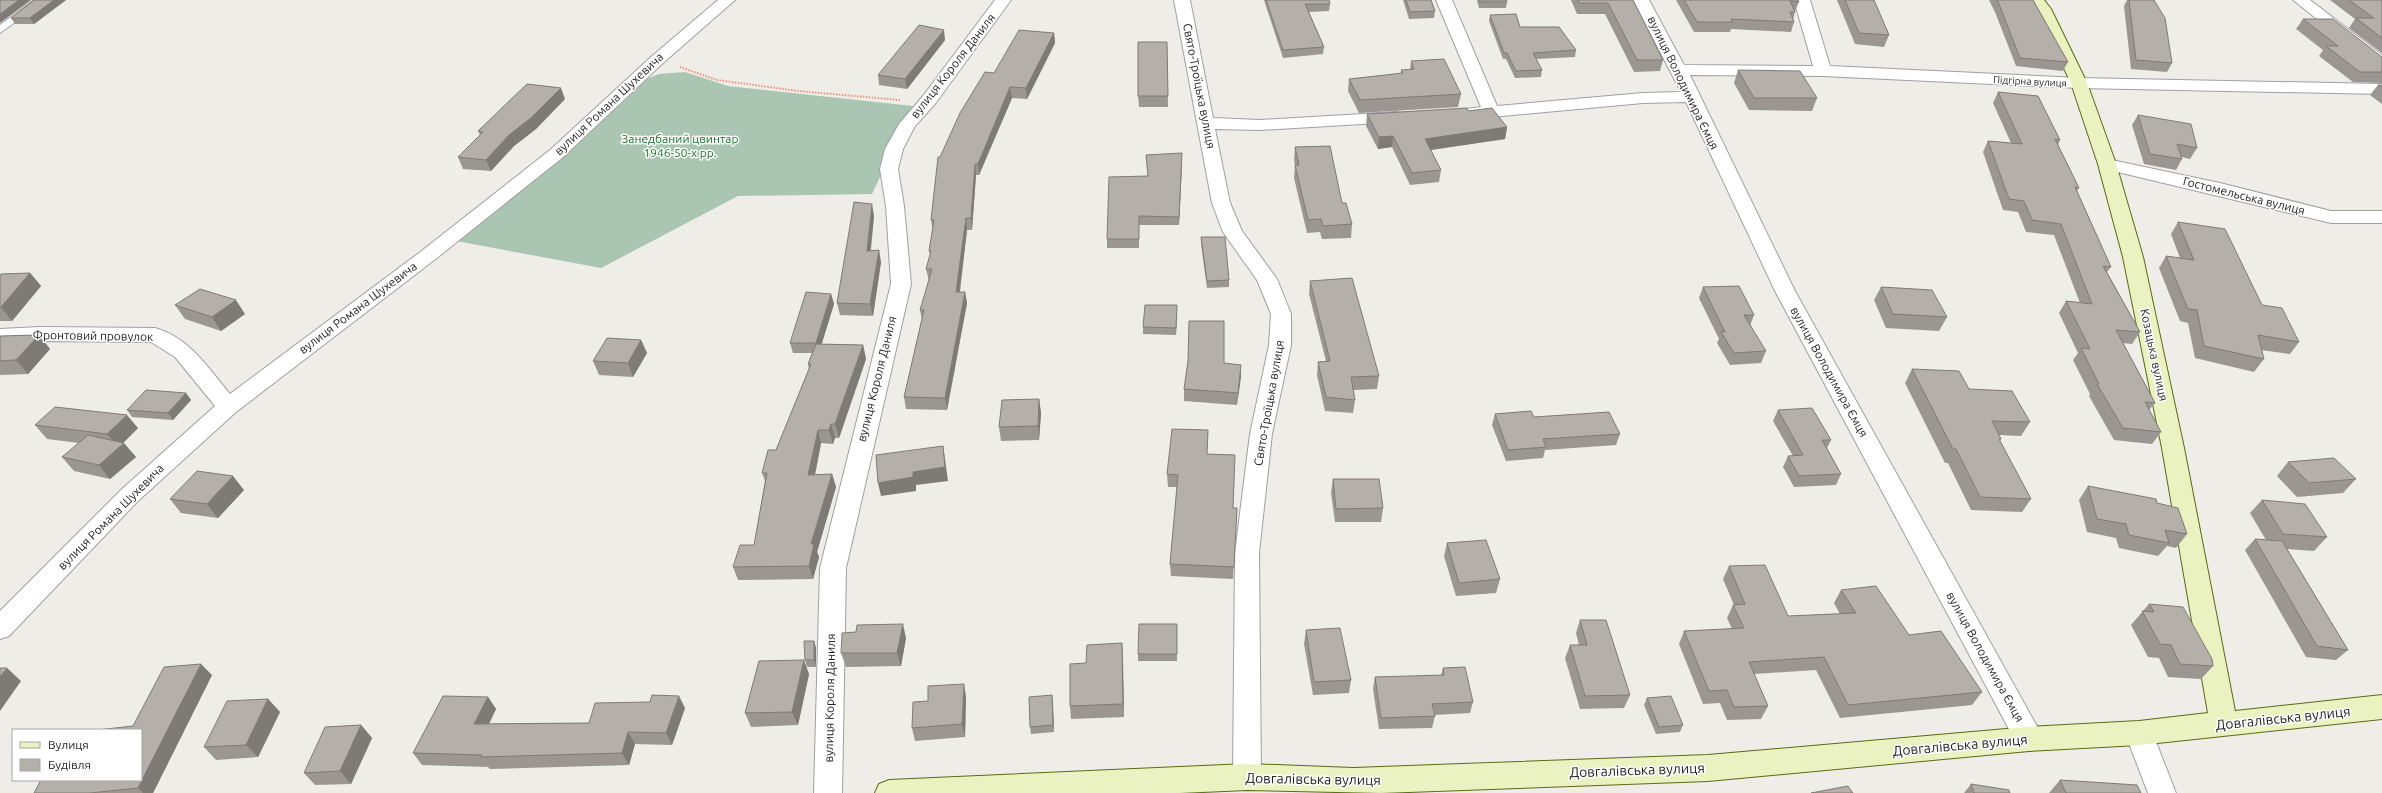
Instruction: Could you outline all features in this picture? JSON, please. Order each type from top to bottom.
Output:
[{"type":"street","name":"вулиця Романа Шухевича","points":[[0,628],[130,495],[228,407],[426,257],[556,154],[657,60],[727,0]]},
{"type":"street","name":"вулиця Короля Даниля","points":[[828,793],[833,568],[901,284],[895,206],[890,185],[889,169],[894,149],[908,124],[929,100],[1003,0]]},
{"type":"street","name":"Свято-Троїцька вулиця","points":[[1182,0],[1221,203],[1228,224],[1267,279],[1280,314],[1280,345],[1261,434],[1247,554],[1247,778]]},
{"type":"street","points":[[1444,0],[1492,112]]},
{"type":"street","name":"вулиця Володимира Ємця","points":[[1641,0],[1679,70],[1690,97],[1785,291],[2029,739]]},
{"type":"street","points":[[1802,0],[1823,71]]},
{"type":"street","name":"Козацька вулиця","points":[[2036,0],[2043,9],[2079,83],[2107,164],[2133,257],[2172,440],[2224,724]]},
{"type":"street","points":[[2301,0],[2382,63]]},
{"type":"street","name":"Підгірна вулиця","points":[[1679,70],[1823,71],[2079,83],[2382,89]]},
{"type":"street","points":[[1452,114],[1492,112],[1643,98],[1690,97]]},
{"type":"street","points":[[1206,123],[1260,125],[1412,116]]},
{"type":"street","name":"Гостомельська вулиця","points":[[2107,164],[2220,188],[2331,217],[2382,217]]},
{"type":"street","name":"Фронтовий провулок","points":[[0,336],[40,334],[155,335],[183,352],[228,407]]},
{"type":"street","name":"Довгалівська вулиця","points":[[889,793],[1247,778],[1353,787],[1708,768],[2029,739],[2139,733],[2382,707]]},
{"type":"street","points":[[2139,733],[2162,793]]},
{"type":"lane","points":[[0,30],[41,0]]},
{"type":"path","points":[[657,60],[717,80],[882,100],[929,100]]},
{"type":"green space","name":"Занедбаний цвинтар 1946-50-х рр.","points":[[685,72],[728,86],[913,106],[872,194],[738,196],[601,268],[456,241],[644,80],[659,74]]},
{"type":"building","points":[[0,0],[19,0],[0,14]]},
{"type":"building","points":[[34,0],[54,0],[30,18],[11,18]]},
{"type":"building","points":[[1266,0],[1329,0],[1330,4],[1305,4],[1324,47],[1283,50]]},
{"type":"building","points":[[1406,0],[1431,0],[1435,11],[1410,12]]},
{"type":"building","points":[[1480,0],[1506,0],[1507,2],[1480,2]]},
{"type":"building","points":[[1578,0],[1633,0],[1663,60],[1637,60],[1608,3],[1579,3]]},
{"type":"building","points":[[1684,0],[1798,0],[1799,2],[1790,1],[1795,12],[1790,12],[1794,22],[1731,19],[1733,22],[1697,22]]},
{"type":"building","points":[[1845,0],[1874,0],[1889,35],[1859,33]]},
{"type":"building","points":[[1997,0],[2033,0],[2068,62],[2020,58]]},
{"type":"building","points":[[2129,0],[2154,0],[2165,18],[2172,63],[2136,60]]},
{"type":"building","points":[[2349,0],[2382,0],[2382,38],[2356,18],[2374,18]]},
{"type":"building","points":[[1516,14],[1520,27],[1559,27],[1576,50],[1533,53],[1542,70],[1516,71],[1507,53],[1504,53],[1490,15]]},
{"type":"building","points":[[2303,19],[2333,19],[2382,57],[2382,72],[2360,72],[2326,46],[2338,46]]},
{"type":"building","points":[[919,25],[944,30],[905,79],[878,75]]},
{"type":"building","points":[[1019,30],[1054,33],[1026,88],[1010,87],[978,164],[975,164],[971,218],[966,218],[956,292],[965,292],[945,398],[904,397],[924,310],[920,310],[932,269],[926,269],[931,251],[929,251],[934,220],[931,220],[938,157],[940,157],[960,113],[985,72],[994,73]]},
{"type":"building","points":[[1138,42],[1167,42],[1168,96],[1138,96]]},
{"type":"building","points":[[1444,59],[1461,94],[1360,100],[1349,79],[1403,73],[1401,70],[1414,69],[1411,61]]},
{"type":"building","points":[[1738,70],[1800,71],[1817,98],[1754,98]]},
{"type":"building","points":[[527,84],[561,88],[531,118],[509,135],[486,160],[458,157],[483,132],[478,131]]},
{"type":"building","points":[[1998,92],[2038,96],[2060,140],[2055,139],[2079,188],[2075,187],[2111,267],[2103,266],[2140,332],[2116,330],[2155,403],[2145,402],[2161,432],[2123,428],[2097,384],[2099,384],[2081,348],[2090,349],[2066,301],[2092,304],[2061,224],[2032,220],[2024,201],[2009,199],[1988,141],[2022,144]]},
{"type":"building","points":[[1467,108],[1468,111],[1492,108],[1507,127],[1425,139],[1441,170],[1412,173],[1393,136],[1379,137],[1367,114]]},
{"type":"building","points":[[2138,115],[2191,124],[2197,148],[2177,144],[2182,159],[2150,154]]},
{"type":"building","points":[[1330,146],[1342,203],[1346,203],[1352,224],[1323,226],[1321,219],[1308,220],[1295,165],[1299,165],[1295,147]]},
{"type":"building","points":[[1182,153],[1179,217],[1139,216],[1139,239],[1107,239],[1109,177],[1148,176],[1146,155]]},
{"type":"building","points":[[854,202],[872,204],[867,251],[879,250],[870,304],[837,303]]},
{"type":"building","points":[[2178,222],[2225,229],[2262,305],[2282,308],[2299,342],[2258,335],[2264,359],[2204,346],[2197,310],[2188,309],[2166,256],[2194,260]]},
{"type":"building","points":[[1201,237],[1225,237],[1229,280],[1207,281]]},
{"type":"building","points":[[30,273],[1,307],[0,307],[1,274]]},
{"type":"building","points":[[1352,278],[1379,376],[1351,377],[1355,400],[1326,397],[1318,362],[1330,361],[1310,281]]},
{"type":"building","points":[[1739,286],[1754,315],[1744,315],[1766,351],[1734,353],[1721,332],[1725,332],[1703,287]]},
{"type":"building","points":[[1881,287],[1932,290],[1947,317],[1893,314]]},
{"type":"building","points":[[200,289],[236,300],[212,317],[175,305]]},
{"type":"building","points":[[806,292],[831,294],[816,343],[790,343]]},
{"type":"building","points":[[1145,305],[1177,305],[1176,328],[1143,327]]},
{"type":"building","points":[[1189,321],[1224,321],[1224,363],[1241,365],[1238,393],[1184,389],[1188,361]]},
{"type":"building","points":[[39,335],[16,360],[0,361],[0,336]]},
{"type":"building","points":[[607,338],[641,340],[628,363],[593,361]]},
{"type":"building","points":[[816,344],[863,345],[835,424],[831,424],[829,430],[818,430],[808,475],[832,474],[811,544],[814,544],[809,566],[733,567],[740,545],[754,545],[767,473],[762,473],[768,450],[776,450],[811,364],[808,364]]},
{"type":"building","points":[[1912,369],[1959,371],[1969,389],[2012,391],[2030,422],[1992,421],[2001,439],[1999,439],[2031,499],[1980,497],[1956,449],[1953,449]]},
{"type":"building","points":[[146,390],[186,393],[168,413],[127,410]]},
{"type":"building","points":[[1039,399],[1038,426],[999,427],[1002,400]]},
{"type":"building","points":[[55,407],[127,415],[107,434],[35,425]]},
{"type":"building","points":[[1812,408],[1831,440],[1822,440],[1841,474],[1799,476],[1788,456],[1803,455],[1778,410]]},
{"type":"building","points":[[1531,411],[1534,417],[1609,412],[1620,434],[1543,439],[1546,447],[1508,450],[1495,414]]},
{"type":"building","points":[[1172,429],[1208,430],[1207,454],[1235,455],[1233,508],[1237,508],[1234,567],[1170,564],[1178,475],[1167,474]]},
{"type":"building","points":[[88,435],[124,443],[99,465],[62,457]]},
{"type":"building","points":[[943,446],[945,467],[913,472],[913,477],[878,483],[876,455]]},
{"type":"building","points":[[2334,458],[2356,479],[2309,483],[2288,462]]},
{"type":"building","points":[[197,471],[233,476],[207,504],[170,499]]},
{"type":"building","points":[[1333,479],[1379,479],[1383,508],[1336,509]]},
{"type":"building","points":[[2088,486],[2156,499],[2157,503],[2178,508],[2187,534],[2165,530],[2169,543],[2129,535],[2126,524],[2097,519]]},
{"type":"building","points":[[2262,500],[2305,504],[2327,537],[2283,534]]},
{"type":"building","points":[[2255,539],[2282,541],[2348,650],[2317,646]]},
{"type":"building","points":[[1486,540],[1500,579],[1459,583],[1447,543]]},
{"type":"building","points":[[1765,565],[1788,616],[1856,613],[1841,590],[1876,586],[1909,635],[1941,631],[1982,692],[1848,705],[1824,657],[1749,662],[1768,706],[1734,707],[1727,690],[1709,691],[1684,631],[1744,628],[1733,605],[1745,604],[1729,566]]},
{"type":"building","points":[[2149,604],[2183,607],[2212,659],[2213,666],[2180,664],[2171,645],[2160,644],[2142,611],[2154,612]]},
{"type":"building","points":[[1580,620],[1606,620],[1630,695],[1585,696],[1570,645],[1587,645]]},
{"type":"building","points":[[903,624],[897,653],[841,653],[842,633],[856,632],[857,625]]},
{"type":"building","points":[[1139,624],[1177,624],[1177,654],[1138,654]]},
{"type":"building","points":[[1340,628],[1351,680],[1314,682],[1306,630]]},
{"type":"building","points":[[804,641],[814,641],[814,660],[805,660]]},
{"type":"building","points":[[1122,643],[1123,704],[1070,706],[1070,664],[1086,663],[1087,645]]},
{"type":"building","points":[[804,660],[792,712],[745,713],[759,661]]},
{"type":"building","points":[[201,664],[142,780],[142,729],[106,729],[133,726],[164,667]]},
{"type":"building","points":[[1465,667],[1473,702],[1432,704],[1435,716],[1381,718],[1375,677],[1444,675],[1443,668]]},
{"type":"building","points":[[0,668],[7,668],[0,677]]},
{"type":"building","points":[[964,684],[962,724],[912,728],[913,702],[928,701],[928,686]]},
{"type":"building","points":[[652,695],[679,696],[666,733],[628,732],[622,753],[481,757],[482,755],[413,753],[443,696],[488,697],[474,724],[589,723],[595,703],[650,702]]},
{"type":"building","points":[[1052,695],[1053,725],[1030,727],[1029,697]]},
{"type":"building","points":[[1671,696],[1683,725],[1659,727],[1647,698]]},
{"type":"building","points":[[268,699],[246,745],[204,747],[227,701]]},
{"type":"building","points":[[361,725],[340,771],[304,773],[325,727]]},
{"type":"building","points":[[2060,780],[2137,785],[2141,793],[2066,793]]},
{"type":"building","points":[[40,781],[142,781],[138,788],[90,793],[34,793]]},
{"type":"building","points":[[1971,784],[2009,790],[2010,793],[1974,793]]},
{"type":"building","points":[[1848,786],[1853,793],[1811,793]]}]
